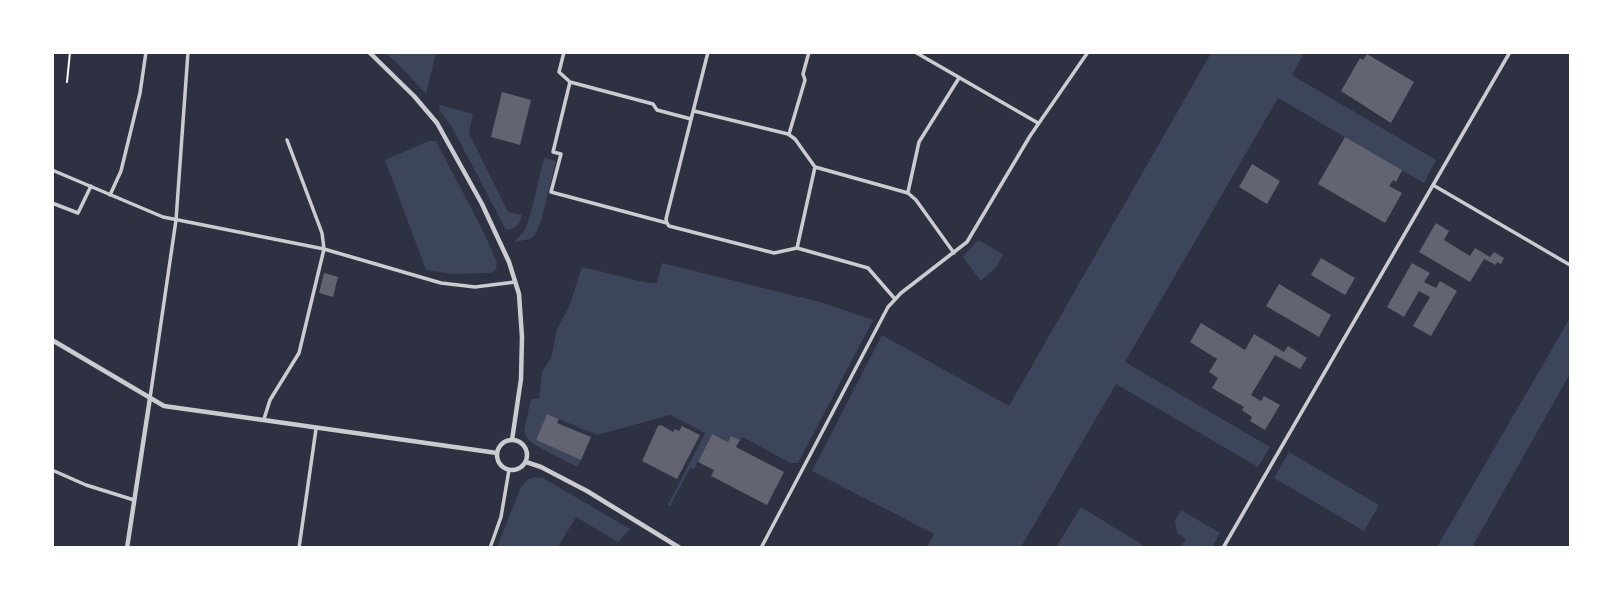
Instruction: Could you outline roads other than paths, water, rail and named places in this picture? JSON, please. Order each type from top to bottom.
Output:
[{"type":"street","points":[[110,195],[121,171],[146,52]]},
{"type":"street","points":[[127,548],[176,219],[188,52]]},
{"type":"street","points":[[369,52],[437,123],[492,225],[515,282],[520,304],[522,361],[512,440]]},
{"type":"street","points":[[564,52],[559,72],[570,82],[653,104],[657,110],[691,119]]},
{"type":"street","points":[[668,224],[708,52]]},
{"type":"street","points":[[789,134],[803,88],[809,52]]},
{"type":"street","points":[[915,52],[1038,123]]},
{"type":"street","points":[[761,548],[882,317],[895,299],[971,237],[1038,123],[1088,52]]},
{"type":"street","points":[[1223,548],[1510,52]]},
{"type":"street","points":[[908,193],[919,142],[959,78]]},
{"type":"street","points":[[570,82],[553,152],[561,154],[551,192],[774,253],[797,248],[870,269],[895,299]]},
{"type":"street","points":[[693,111],[789,134],[815,167],[908,193],[954,253]]},
{"type":"street","points":[[263,421],[270,400],[299,353],[324,249],[321,233],[287,140]]},
{"type":"street","points":[[797,248],[815,167]]},
{"type":"street","points":[[52,170],[163,217],[324,249],[441,283],[475,288],[515,282]]},
{"type":"street","points":[[1433,185],[1570,265]]},
{"type":"street","points":[[52,203],[78,213],[91,186]]},
{"type":"street","points":[[52,340],[164,406],[175,409],[497,453]]},
{"type":"street","points":[[299,548],[316,429]]},
{"type":"street","points":[[512,440],[521,443],[527,453],[526,462],[519,469],[509,470],[498,461],[497,453],[503,443],[512,440]]},
{"type":"street","points":[[526,462],[587,491],[680,548]]},
{"type":"street","points":[[52,470],[86,485],[134,500]]},
{"type":"street","points":[[490,548],[501,517],[509,470]]}]
